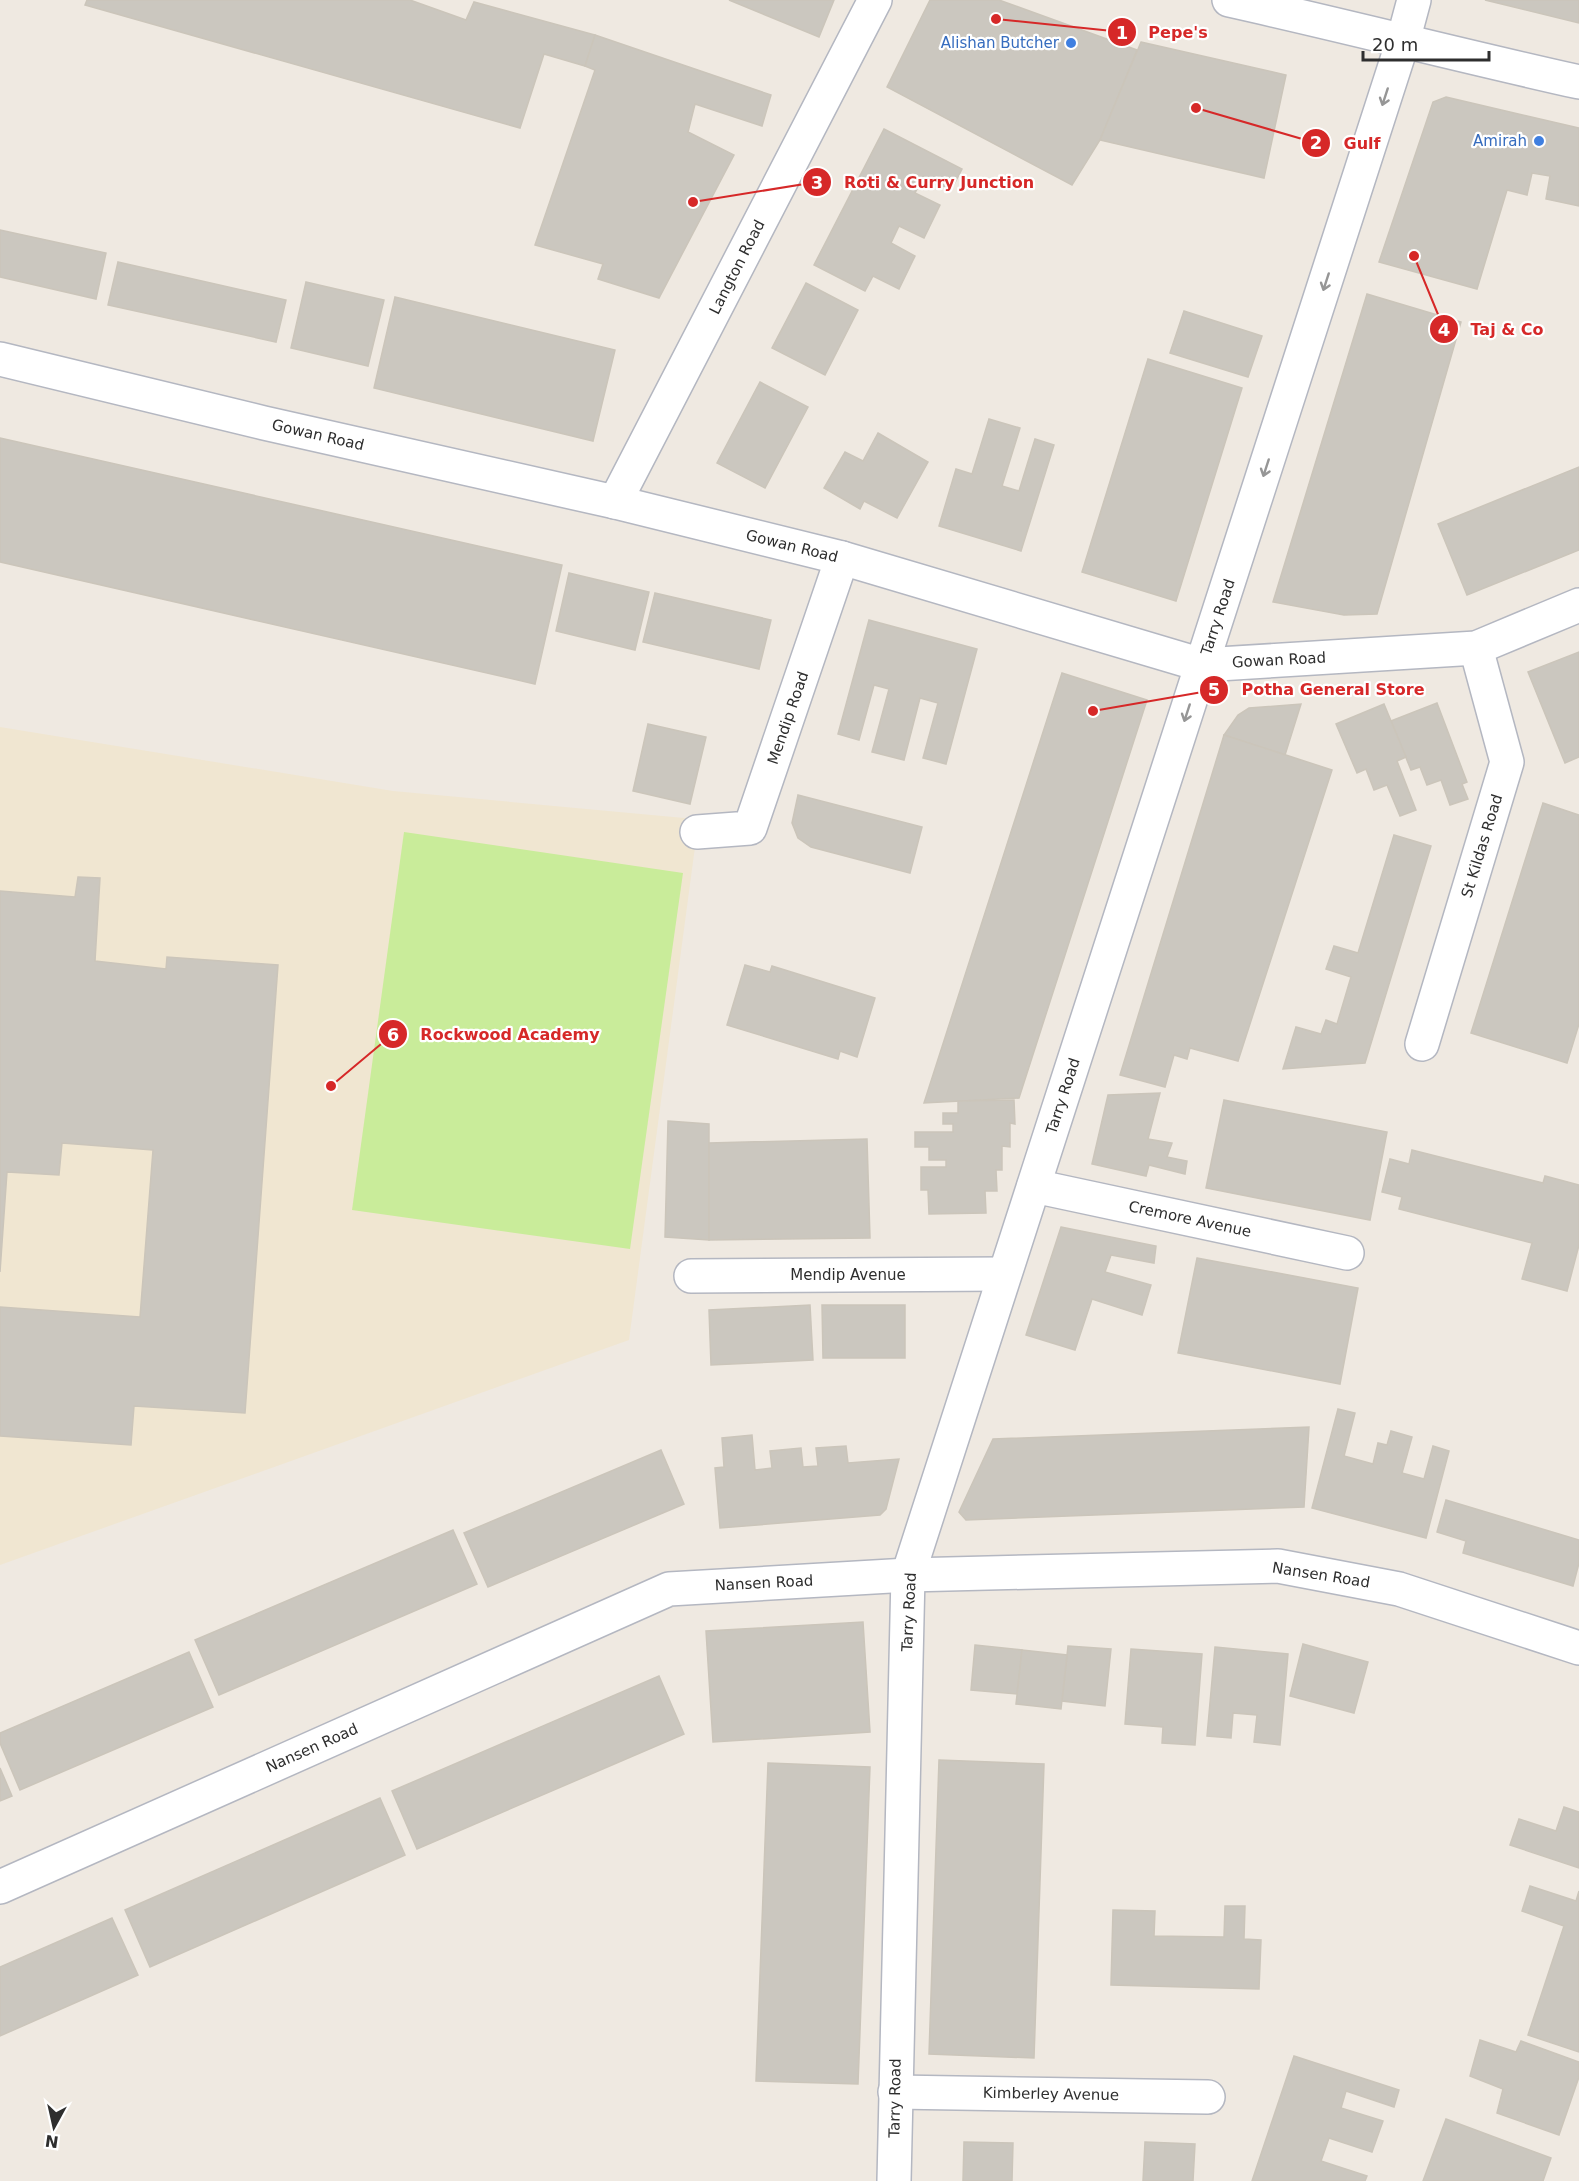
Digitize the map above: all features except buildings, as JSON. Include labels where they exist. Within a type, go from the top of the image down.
[{"type":"street","name":"Langton Road","points":[[615,502],[875,0]]},
{"type":"street","points":[[1229,0],[1447,53],[1579,82]]},
{"type":"street","name":"Tarry Road","points":[[894,2181],[908,1575],[1403,41],[1414,0]]},
{"type":"street","name":"Gowan Road","points":[[0,359],[264,423],[615,502],[842,558],[1202,664],[1476,648],[1579,605]]},
{"type":"street","name":"Mendip Road","points":[[697,832],[750,828],[842,558]]},
{"type":"street","name":"St Kildas Road","points":[[1422,1044],[1507,762],[1476,648]]},
{"type":"street","name":"Cremore Avenue","points":[[1034,1186],[1347,1253]]},
{"type":"street","name":"Mendip Avenue","points":[[691,1276],[1004,1274]]},
{"type":"street","name":"Nansen Road","points":[[0,1887],[669,1589],[908,1575],[1278,1566],[1399,1589],[1579,1648]]},
{"type":"street","name":"Kimberley Avenue","points":[[895,2092],[1208,2097]]},
{"type":"shaded area","points":[[0,727],[393,791],[695,819],[697,832],[629,1340],[0,1565]]},
{"type":"green space","points":[[404,832],[683,873],[630,1249],[352,1210]]},
{"type":"place","name":"Pepe's","points":[[996,19]]},
{"type":"place","name":"Alishan Butcher","points":[[1071,43]]},
{"type":"place","name":"Gulf","points":[[1196,108]]},
{"type":"place","name":"Amirah","points":[[1539,141]]},
{"type":"place","name":"Roti & Curry Junction","points":[[693,202]]},
{"type":"place","name":"Taj & Co","points":[[1414,256]]},
{"type":"place","name":"Potha General Store","points":[[1093,711]]},
{"type":"place","name":"Rockwood Academy","points":[[331,1086]]}]
